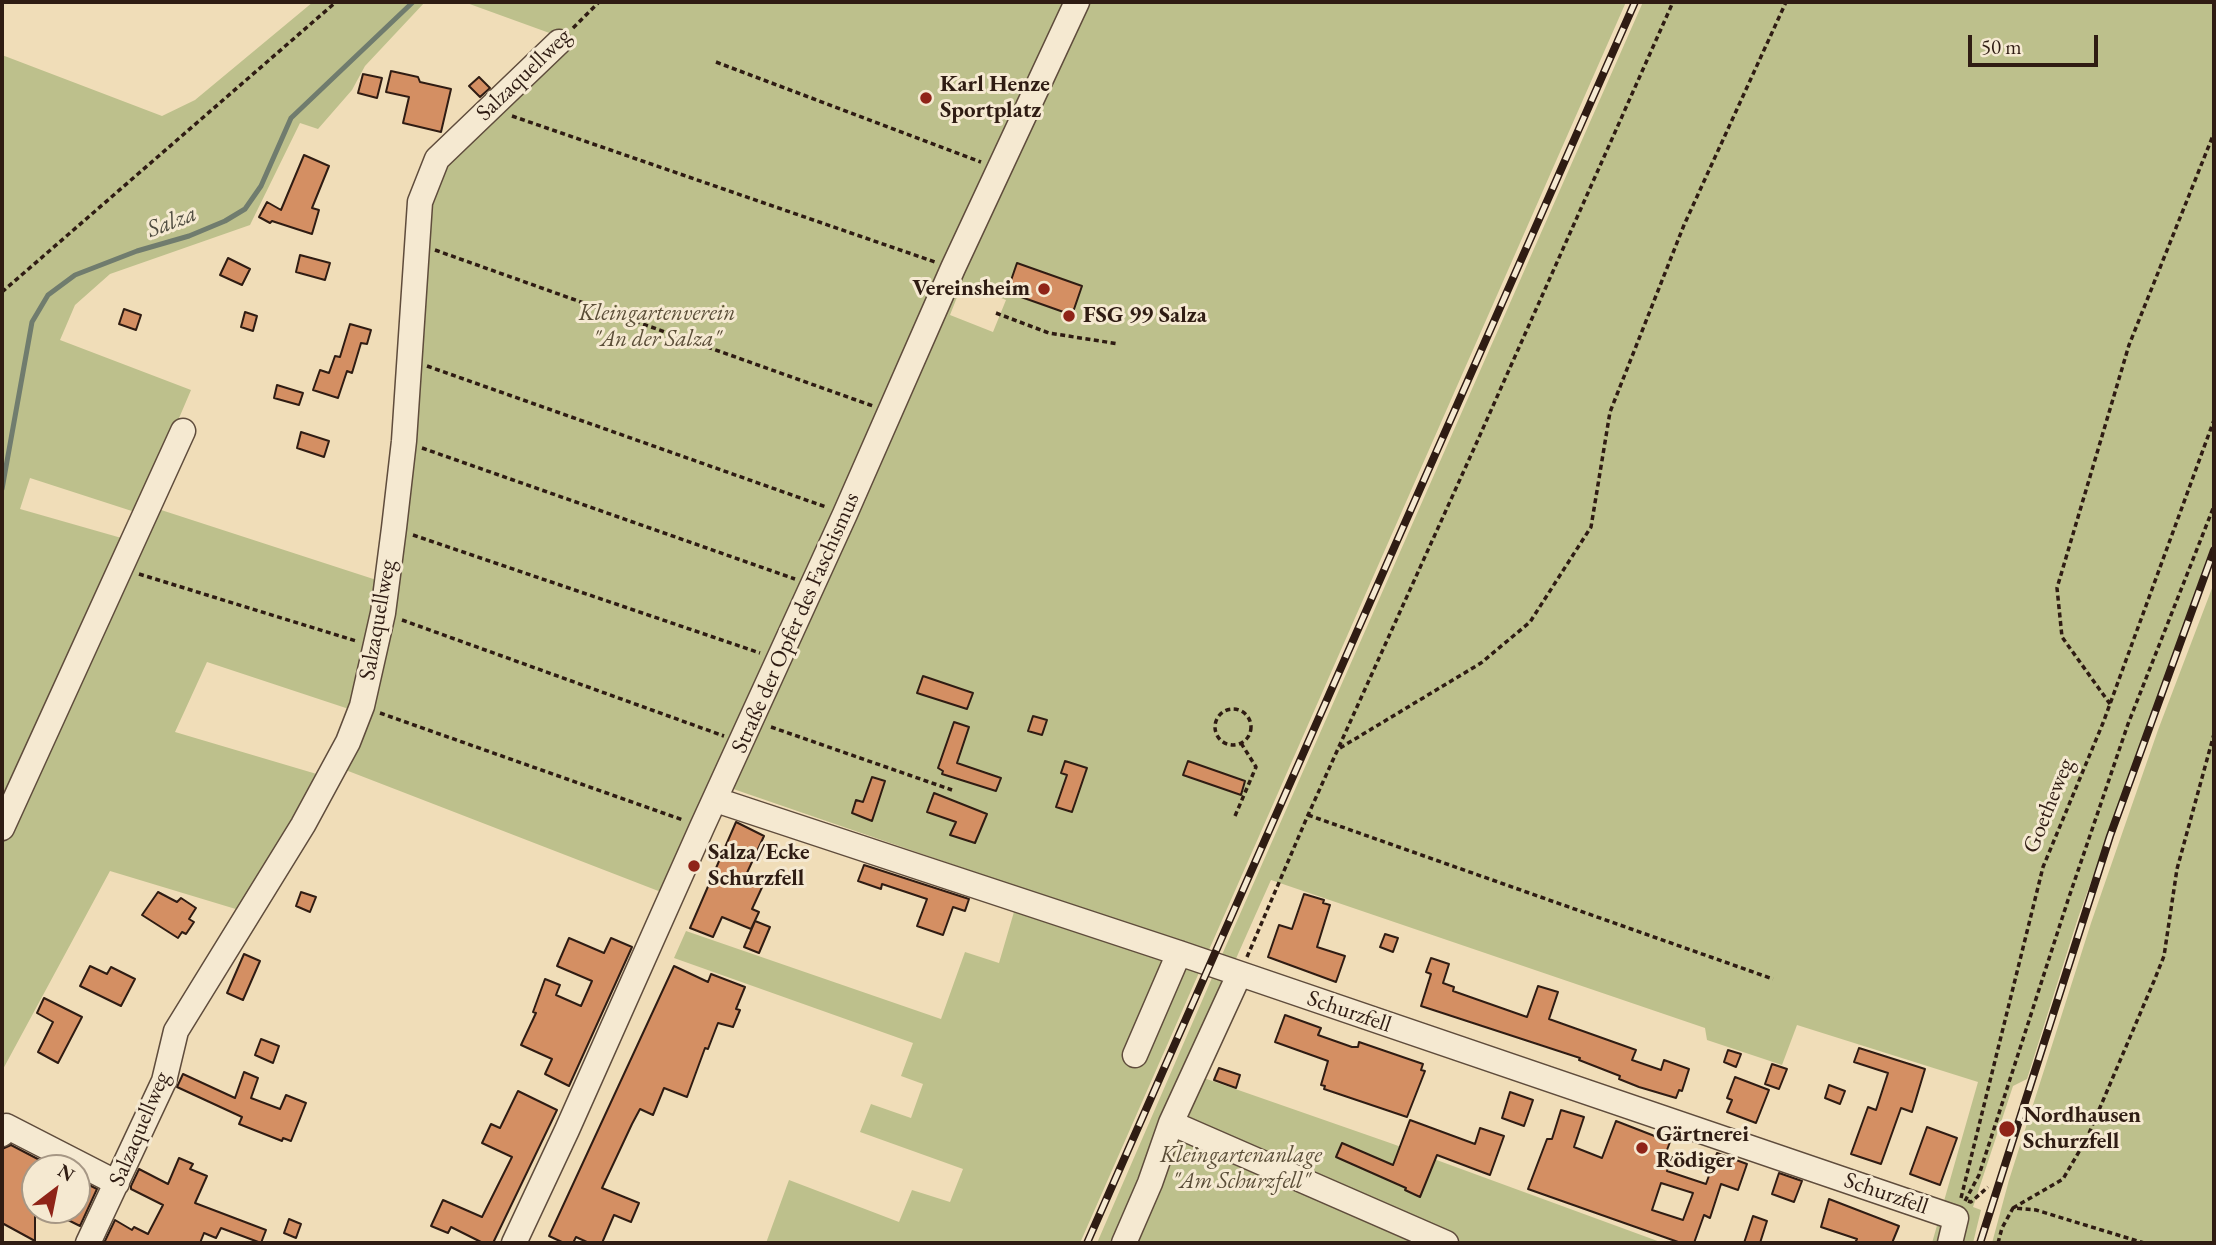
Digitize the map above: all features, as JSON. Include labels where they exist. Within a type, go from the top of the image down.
[{"type":"street","name":"Straße der Opfer des Faschismus","points":[[514,1243],[845,514],[953,268],[1077,2]]},
{"type":"street","name":"Salzaquellweg","points":[[88,1243],[164,1081],[176,1031],[303,825],[348,742],[362,706],[383,613],[394,528],[404,441],[420,202],[437,159],[559,42]]},
{"type":"street","points":[[2,828],[183,431]]},
{"type":"street","name":"Schurzfell","points":[[716,800],[1239,975],[1961,1209],[1950,1243]]},
{"type":"street","points":[[1135,1055],[1179,953]]},
{"type":"street","points":[[1124,1243],[1150,1183],[1171,1123],[1239,975]]},
{"type":"street","points":[[1171,1123],[1446,1243]]},
{"type":"street","points":[[4,1130],[117,1183]]},
{"type":"path","points":[[2,292],[336,2]]},
{"type":"path","name":"Salzaquellweg","points":[[559,42],[599,2]]},
{"type":"path","points":[[1239,975],[1308,815],[1673,2]]},
{"type":"path","points":[[1338,749],[1481,663],[1530,622],[1591,527],[1610,412],[1684,225],[1786,2]]},
{"type":"path","points":[[716,62],[999,169]]},
{"type":"path","points":[[490,109],[953,268]]},
{"type":"path","points":[[2110,704],[2062,637],[2057,588],[2129,345],[2214,133]]},
{"type":"path","points":[[416,244],[890,412]]},
{"type":"path","points":[[996,313],[1049,333],[1119,344]]},
{"type":"path","points":[[409,359],[845,514]]},
{"type":"path","name":"Goetheweg","points":[[1961,1209],[2043,867],[2110,704],[2214,420]]},
{"type":"path","points":[[404,441],[813,585]]},
{"type":"path","points":[[1961,1209],[1979,1175],[2128,724],[2214,506]]},
{"type":"path","points":[[394,528],[779,659]]},
{"type":"path","points":[[120,569],[375,647]]},
{"type":"path","points":[[383,613],[747,731],[951,790]]},
{"type":"path","points":[[362,706],[702,827]]},
{"type":"path","points":[[1235,709],[1249,718],[1249,735],[1241,743],[1236,745],[1224,742],[1216,733],[1216,721],[1224,712],[1235,709]]},
{"type":"path","points":[[1998,1243],[2001,1228],[2012,1208],[2063,1179],[2087,1138],[2144,1005],[2164,956],[2177,869],[2214,734]]},
{"type":"path","points":[[1236,816],[1256,767],[1241,743]]},
{"type":"path","points":[[1308,815],[1773,979]]},
{"type":"path","points":[[1961,1209],[1988,1187]]},
{"type":"path","points":[[2012,1208],[2036,1210],[2144,1243]]},
{"type":"green space","name":"Kleingartenverein \"An der Salza\"","points":[[313,2],[425,2],[365,66],[352,90],[318,129],[300,123],[250,225],[110,274],[75,305],[60,340],[191,390],[139,512],[155,508],[398,587],[426,203],[443,163],[555,35],[464,2],[1626,2],[1080,1243],[766,1243],[789,1180],[899,1222],[912,1190],[950,1202],[963,1169],[860,1132],[871,1104],[911,1118],[923,1084],[901,1076],[913,1043],[674,958],[686,931],[941,1019],[965,952],[999,963],[1021,888],[713,782],[661,892],[343,769],[367,715],[207,662],[175,732],[320,775],[239,910],[110,871],[2,1071],[2,55],[162,116],[195,100]],"holes":[[[963,282],[1006,300],[993,332],[950,315]],[[30,478],[138,513],[125,539],[20,509]]]},
{"type":"green space","name":"Kleingartenanlage \"Am Schurzfell\"","points":[[1643,2],[2214,2],[2214,539],[2078,918],[2027,1079],[2013,1086],[1973,1207],[1981,1210],[1973,1243],[1932,1243],[1978,1082],[1797,1025],[1782,1065],[1707,1040],[1705,1028],[1271,880],[1226,981],[1201,1077],[1663,1243],[1097,1243],[1221,957]]},
{"type":"green space","points":[[2214,583],[2214,1243],[1992,1243],[2009,1180],[2091,923],[2158,730]]},
{"type":"building","points":[[391,71],[418,77],[420,82],[451,89],[441,132],[403,123],[409,97],[386,92]]},
{"type":"building","points":[[363,74],[382,78],[377,98],[358,93]]},
{"type":"building","points":[[479,77],[490,88],[480,97],[469,86]]},
{"type":"building","points":[[304,155],[329,166],[312,208],[319,210],[312,234],[272,221],[270,223],[259,217],[267,202],[281,210]]},
{"type":"building","points":[[300,255],[330,263],[325,280],[296,272]]},
{"type":"building","points":[[228,258],[250,269],[242,285],[220,275]]},
{"type":"building","name":"Vereinsheim","points":[[1017,263],[1082,286],[1072,315],[1007,292]]},
{"type":"building","points":[[124,309],[141,315],[136,330],[119,324]]},
{"type":"building","points":[[245,312],[257,316],[253,331],[241,327]]},
{"type":"building","points":[[350,324],[371,330],[367,344],[361,343],[352,373],[347,371],[338,398],[313,390],[320,370],[329,373],[335,356],[340,357]]},
{"type":"building","points":[[277,385],[303,393],[299,405],[274,398]]},
{"type":"building","points":[[301,432],[329,441],[324,457],[297,448]]},
{"type":"building","points":[[923,676],[973,693],[967,709],[917,693]]},
{"type":"building","points":[[1033,716],[1047,720],[1042,735],[1028,731]]},
{"type":"building","points":[[954,722],[969,727],[957,763],[1001,778],[996,791],[942,774],[943,771],[938,768]]},
{"type":"building","points":[[1065,761],[1087,768],[1072,812],[1056,807],[1067,775],[1061,773]]},
{"type":"building","points":[[1188,761],[1245,781],[1241,795],[1183,775]]},
{"type":"building","points":[[872,777],[885,781],[872,821],[852,813],[856,800],[863,802]]},
{"type":"building","points":[[934,793],[987,814],[975,843],[950,835],[956,822],[927,812]]},
{"type":"building","points":[[736,822],[764,836],[746,875],[764,883],[752,909],[759,912],[751,929],[722,917],[713,937],[690,928]]},
{"type":"building","points":[[864,865],[969,899],[965,911],[953,907],[943,935],[917,926],[927,899],[882,884],[881,889],[858,881]]},
{"type":"building","points":[[158,892],[177,902],[181,898],[196,908],[189,919],[194,922],[186,934],[182,932],[178,938],[142,915]]},
{"type":"building","points":[[301,892],[316,897],[310,912],[296,906]]},
{"type":"building","points":[[1304,894],[1324,900],[1323,903],[1330,905],[1317,947],[1345,956],[1336,982],[1268,957],[1279,925],[1292,929]]},
{"type":"building","points":[[755,921],[770,927],[759,953],[744,947]]},
{"type":"building","points":[[1385,934],[1398,938],[1393,952],[1380,947]]},
{"type":"building","points":[[569,938],[604,953],[611,938],[632,947],[569,1086],[545,1074],[552,1059],[521,1045],[536,1013],[533,1012],[545,979],[560,985],[556,995],[581,1006],[592,981],[557,966]]},
{"type":"building","points":[[244,954],[260,961],[243,1000],[227,993]]},
{"type":"building","points":[[1431,958],[1449,964],[1443,983],[1454,987],[1453,991],[1527,1017],[1538,986],[1558,992],[1549,1019],[1636,1050],[1632,1060],[1661,1070],[1664,1060],[1689,1069],[1682,1091],[1679,1090],[1676,1098],[1639,1087],[1619,1079],[1620,1076],[1579,1060],[1580,1058],[1421,1006],[1431,974],[1426,972]]},
{"type":"building","points":[[90,966],[107,974],[111,967],[135,979],[121,1006],[80,986]]},
{"type":"building","points":[[674,966],[708,982],[711,974],[745,987],[736,1009],[740,1010],[733,1027],[718,1023],[708,1049],[705,1048],[687,1097],[664,1088],[653,1115],[640,1109],[632,1124],[602,1188],[639,1203],[631,1222],[614,1215],[602,1243],[589,1243],[576,1237],[573,1243],[564,1243],[549,1236]]},
{"type":"building","points":[[44,998],[82,1017],[58,1063],[38,1052],[53,1022],[37,1013]]},
{"type":"building","points":[[1285,1015],[1321,1028],[1318,1035],[1352,1047],[1358,1047],[1359,1042],[1423,1064],[1421,1070],[1425,1071],[1407,1117],[1324,1089],[1325,1086],[1321,1085],[1328,1061],[1275,1042]]},
{"type":"building","points":[[261,1039],[279,1046],[273,1063],[255,1055]]},
{"type":"building","points":[[1859,1048],[1925,1069],[1912,1112],[1901,1108],[1881,1164],[1851,1154],[1868,1107],[1876,1110],[1888,1073],[1854,1062]]},
{"type":"building","points":[[1728,1050],[1741,1054],[1736,1067],[1724,1062]]},
{"type":"building","points":[[1772,1064],[1787,1069],[1779,1089],[1765,1084]]},
{"type":"building","points":[[1219,1068],[1240,1075],[1236,1088],[1214,1080]]},
{"type":"building","points":[[244,1072],[258,1078],[251,1098],[280,1109],[286,1095],[306,1103],[291,1141],[283,1138],[282,1141],[239,1124],[242,1117],[177,1087],[183,1074],[235,1098]]},
{"type":"building","points":[[1735,1077],[1769,1090],[1756,1123],[1727,1112],[1732,1100],[1727,1098]]},
{"type":"building","points":[[1829,1085],[1845,1091],[1840,1104],[1825,1098]]},
{"type":"building","points":[[518,1091],[557,1110],[493,1243],[483,1243],[451,1227],[448,1233],[431,1226],[443,1200],[482,1217],[512,1157],[482,1143],[491,1124],[500,1128]]},
{"type":"building","points":[[1510,1092],[1533,1100],[1524,1126],[1502,1118]]},
{"type":"building","points":[[1561,1110],[1584,1117],[1574,1147],[1602,1158],[1616,1121],[1670,1142],[1665,1155],[1672,1157],[1667,1171],[1706,1184],[1717,1153],[1747,1164],[1738,1190],[1721,1184],[1710,1218],[1704,1215],[1694,1243],[1681,1243],[1528,1189],[1547,1139],[1552,1139]],"holes":[[[1661,1183],[1693,1193],[1683,1220],[1652,1210]]]},
{"type":"building","points":[[1410,1120],[1475,1144],[1480,1128],[1504,1136],[1490,1175],[1437,1155],[1420,1197],[1405,1190],[1406,1188],[1336,1157],[1342,1143],[1393,1165]]},
{"type":"building","points":[[1927,1127],[1957,1138],[1940,1185],[1910,1174]]},
{"type":"building","points":[[11,1145],[28,1154],[21,1154],[21,1224],[35,1224],[35,1241],[2,1223],[2,1149]]},
{"type":"building","points":[[179,1158],[193,1164],[190,1169],[207,1176],[195,1203],[266,1230],[261,1243],[221,1228],[216,1238],[204,1233],[200,1243],[104,1243],[115,1220],[132,1230],[134,1227],[148,1234],[163,1205],[131,1189],[131,1186],[139,1169],[168,1184]]},
{"type":"building","points":[[1779,1173],[1802,1181],[1794,1202],[1772,1194]]},
{"type":"building","points":[[91,1186],[97,1189],[91,1202]]},
{"type":"building","points":[[1829,1199],[1899,1226],[1892,1243],[1855,1243],[1857,1239],[1821,1227]]},
{"type":"building","points":[[1753,1216],[1767,1221],[1760,1243],[1744,1243]]},
{"type":"building","points":[[289,1219],[301,1224],[296,1238],[284,1233]]},
{"type":"waterway","name":"Salza","points":[[2,489],[32,322],[48,295],[75,275],[137,251],[189,236],[225,221],[245,209],[261,186],[291,118],[413,2]]},
{"type":"railway","points":[[1087,1243],[1635,2]]},
{"type":"railway","points":[[1980,1243],[2110,836],[2214,550]]},
{"type":"place","name":"Karl Henze Sportplatz","points":[[926,98]]},
{"type":"place","name":"Vereinsheim","points":[[1044,289]]},
{"type":"place","name":"FSG 99 Salza","points":[[1069,316]]},
{"type":"place","name":"Salza/Ecke Schurzfell","points":[[694,866]]},
{"type":"place","name":"Nordhausen Schurzfell","points":[[2007,1129]]},
{"type":"place","name":"Gärtnerei Rödiger","points":[[1642,1148]]}]
